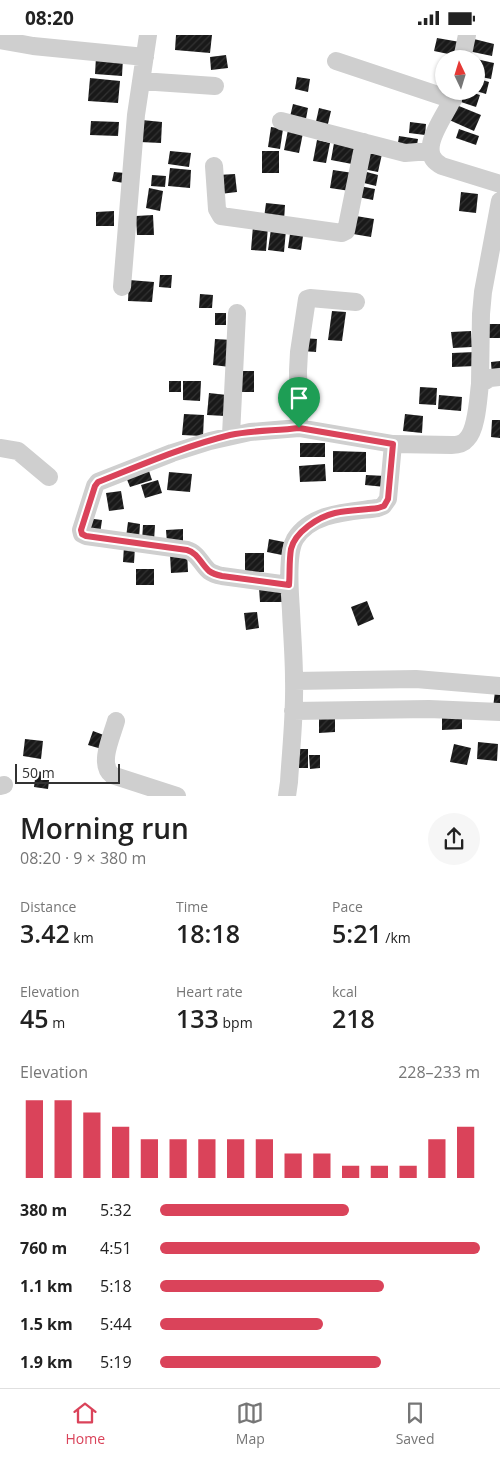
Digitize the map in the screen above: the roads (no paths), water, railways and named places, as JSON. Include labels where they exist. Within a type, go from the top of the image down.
[{"type":"street","points":[[122,287],[136,115],[148,35]]},
{"type":"street","points":[[464,50],[467,35]]},
{"type":"street","points":[[0,40],[34,46],[144,57]]},
{"type":"street","points":[[336,61],[435,90]]},
{"type":"street","points":[[141,81],[215,86]]},
{"type":"street","points":[[453,100],[430,144],[432,158],[442,166],[500,184]]},
{"type":"street","points":[[281,121],[409,153],[430,151]]},
{"type":"street","points":[[214,167],[217,209],[221,216],[342,233],[346,231],[364,142]]},
{"type":"street","points":[[289,585],[214,574],[209,571],[195,554],[187,550],[82,534],[81,530],[95,486],[98,482],[172,453],[231,435],[250,432],[299,428],[393,444],[459,445],[466,441],[473,428],[480,385],[482,292],[500,201]]},
{"type":"street","points":[[299,428],[299,352],[307,299],[356,302]]},
{"type":"street","points":[[231,435],[237,313]]},
{"type":"street","points":[[480,385],[490,379],[500,377]]},
{"type":"street","points":[[287,795],[294,711],[289,585],[292,549],[295,540],[302,531],[313,523],[334,514],[384,506],[388,499],[393,444]]},
{"type":"street","points":[[0,447],[18,451],[49,477]]},
{"type":"street","points":[[294,681],[416,679],[500,686]]},
{"type":"street","points":[[294,711],[422,709],[500,712]]},
{"type":"street","points":[[116,721],[105,761],[107,772],[177,795]]}]
